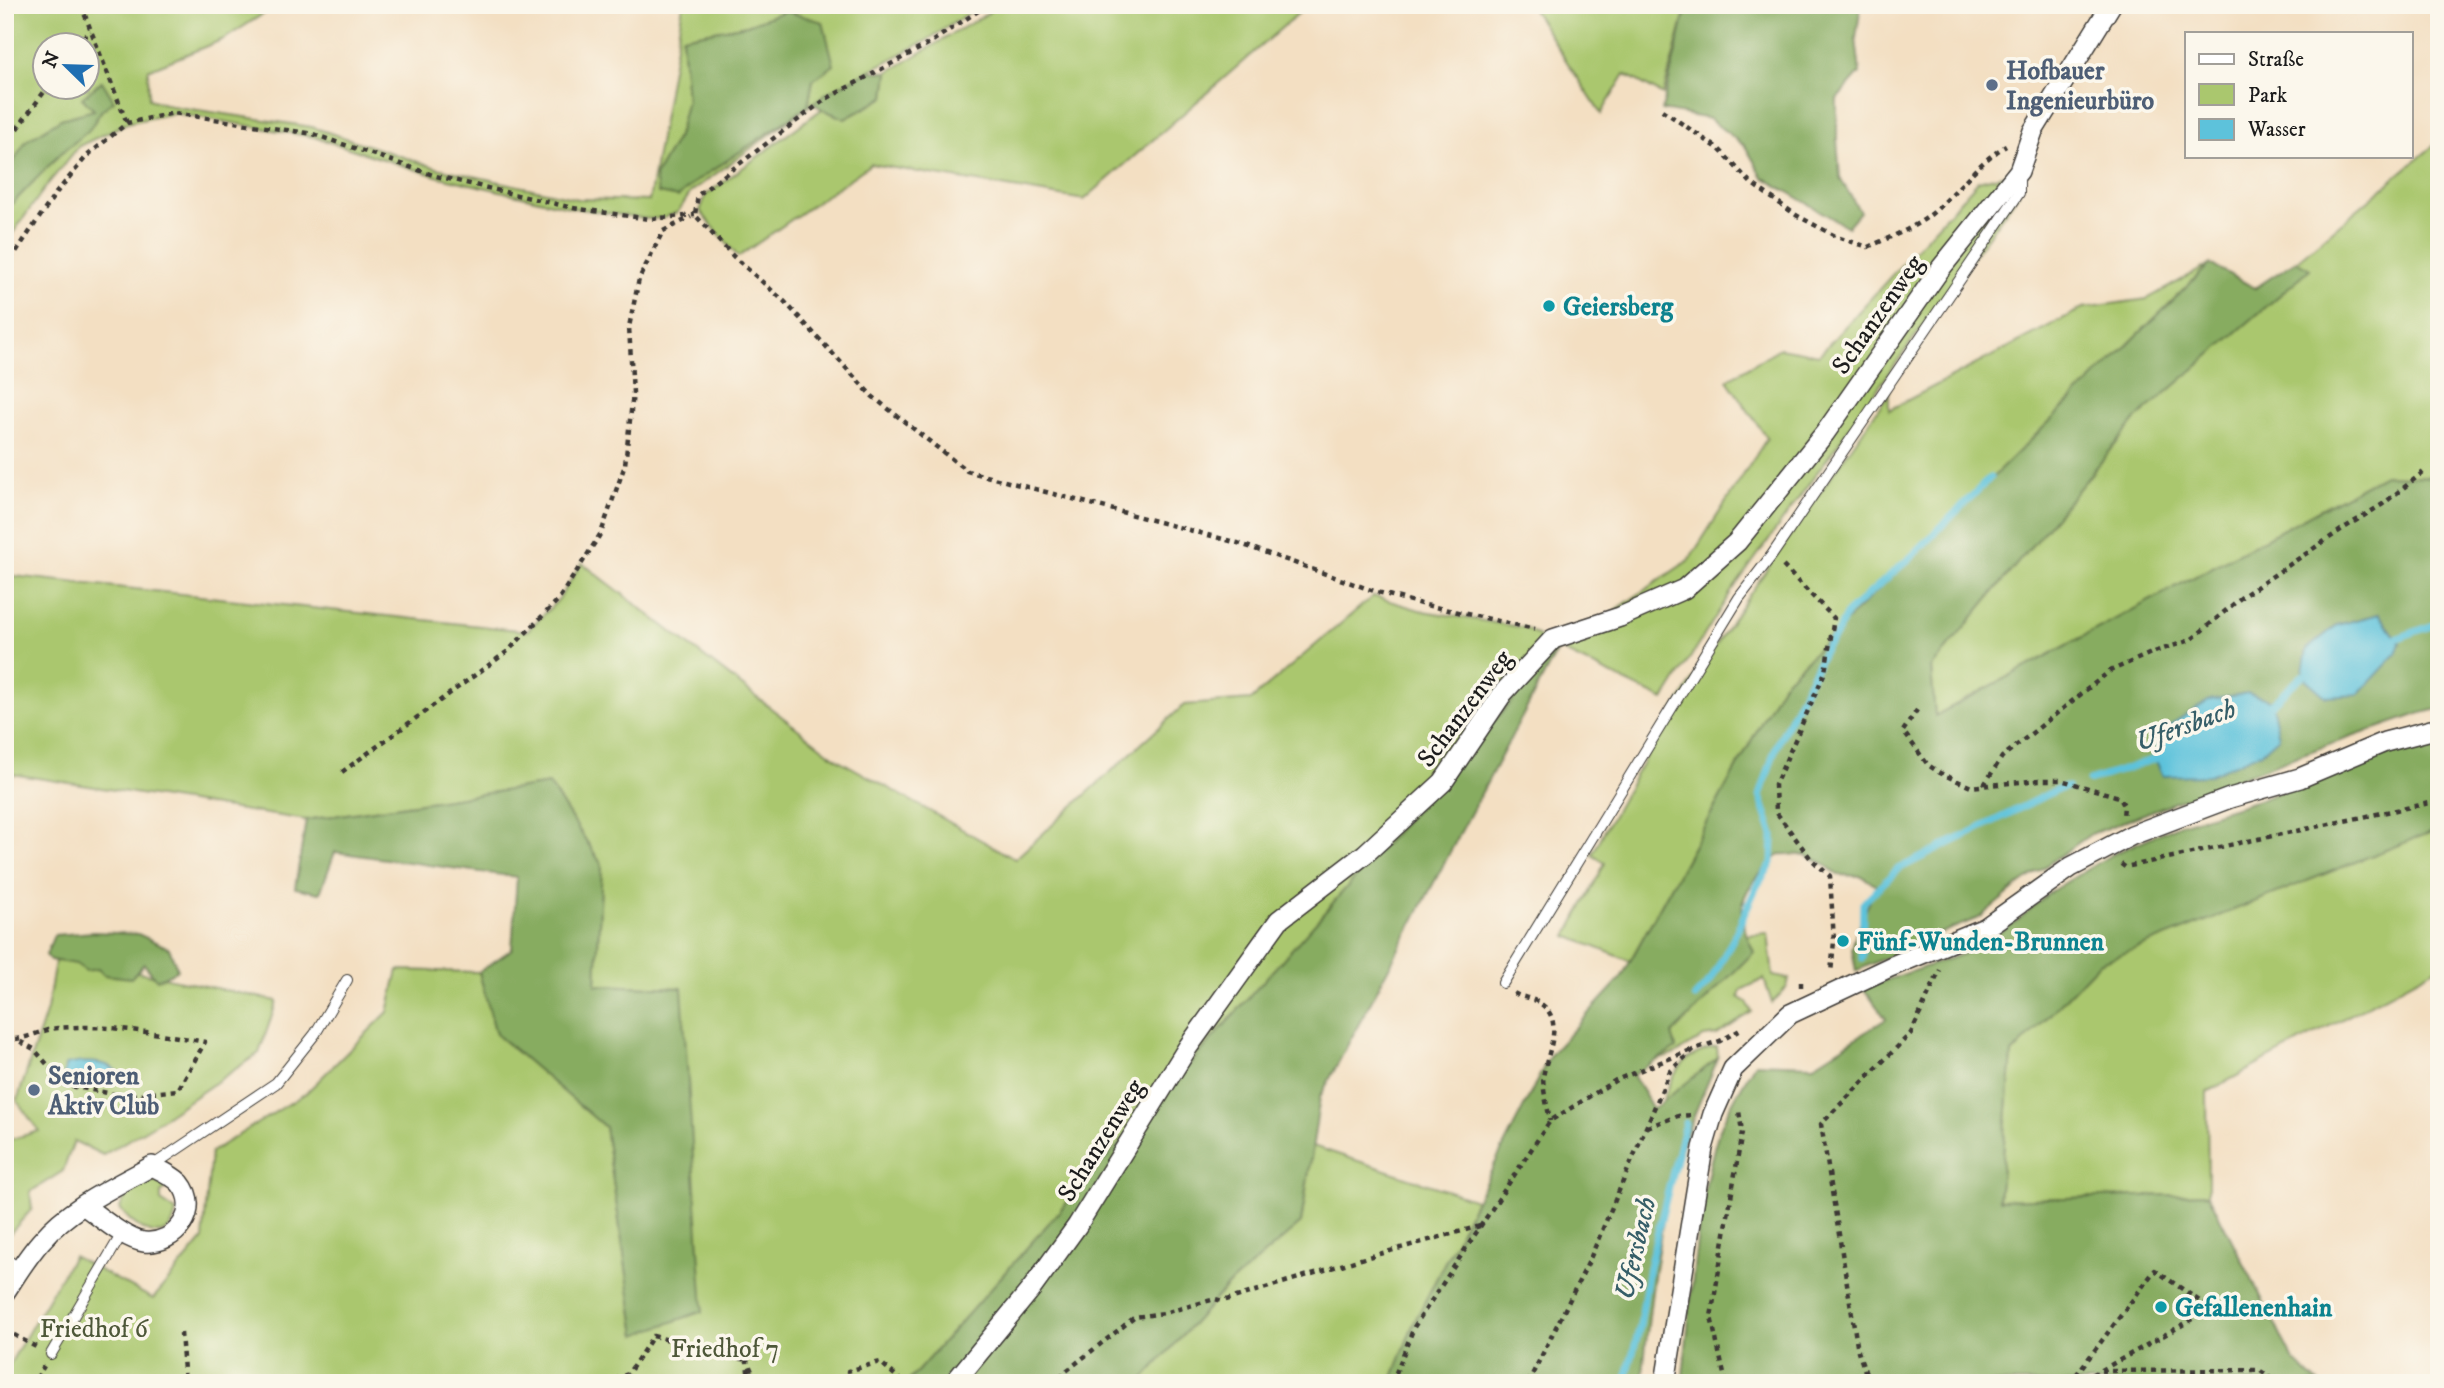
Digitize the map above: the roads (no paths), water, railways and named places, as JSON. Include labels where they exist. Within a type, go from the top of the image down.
[{"type":"street","name":"Schanzenweg","points":[[954,1383],[1032,1288],[1077,1226],[1188,1047],[1279,920],[1365,854],[1443,782],[1503,692],[1553,639],[1620,617],[1684,589],[1737,542],[1825,433],[1941,268],[2019,171],[2032,131],[2111,5]]},
{"type":"street","points":[[1665,1383],[1703,1148],[1713,1114],[1733,1069],[1790,1014],[1951,940],[1985,928],[2071,867],[2113,845],[2230,798],[2300,778],[2385,742],[2439,728]]},
{"type":"street","points":[[5,1293],[12,1264],[83,1205],[152,1166],[171,1175],[181,1185],[187,1198],[188,1212],[173,1236],[160,1242],[141,1242],[83,1205]]},
{"type":"lane","points":[[1503,983],[1739,598],[1772,555],[2020,193],[2019,171]]},
{"type":"lane","points":[[152,1166],[276,1083],[315,1034],[347,980]]},
{"type":"lane","points":[[51,1354],[122,1232]]},
{"type":"water","points":[[2379,614],[2400,643],[2396,654],[2358,695],[2326,697],[2302,676],[2307,649],[2337,625]]},
{"type":"water","points":[[2247,693],[2271,700],[2279,737],[2262,752],[2210,775],[2163,776],[2156,761],[2156,739],[2173,723],[2210,700]]},
{"type":"water","points":[[82,1062],[112,1067],[119,1074],[117,1080],[90,1081],[64,1075],[65,1065]]},
{"type":"waterway","points":[[1695,997],[1711,980],[1757,886],[1772,863],[1773,835],[1760,796],[1776,747],[1826,647],[1847,613],[1911,557],[1990,478]]},
{"type":"waterway","name":"Ufersbach","points":[[2390,641],[2439,623]]},
{"type":"waterway","name":"Ufersbach","points":[[2266,709],[2302,676],[2311,672]]},
{"type":"waterway","name":"Ufersbach","points":[[2089,781],[2164,756]]},
{"type":"waterway","name":"Ufersbach","points":[[1862,958],[1863,903],[1898,869],[2056,790],[2067,787]]},
{"type":"waterway","name":"Ufersbach","points":[[1625,1383],[1640,1326],[1649,1267],[1685,1123]]},
{"type":"place","name":"Hofbauer Ingenieurbüro","points":[[1992,85]]},
{"type":"place","name":"Geiersberg","points":[[1549,306]]},
{"type":"place","name":"Fünf-Wunden-Brunnen","points":[[1843,941]]},
{"type":"place","name":"Senioren Aktiv Club","points":[[34,1090]]},
{"type":"place","name":"Gefallenenhain","points":[[2161,1307]]},
{"type":"park label","name":"Friedhof 6","points":[[94,1328]]},
{"type":"park label","name":"Friedhof 7","points":[[725,1348]]}]
